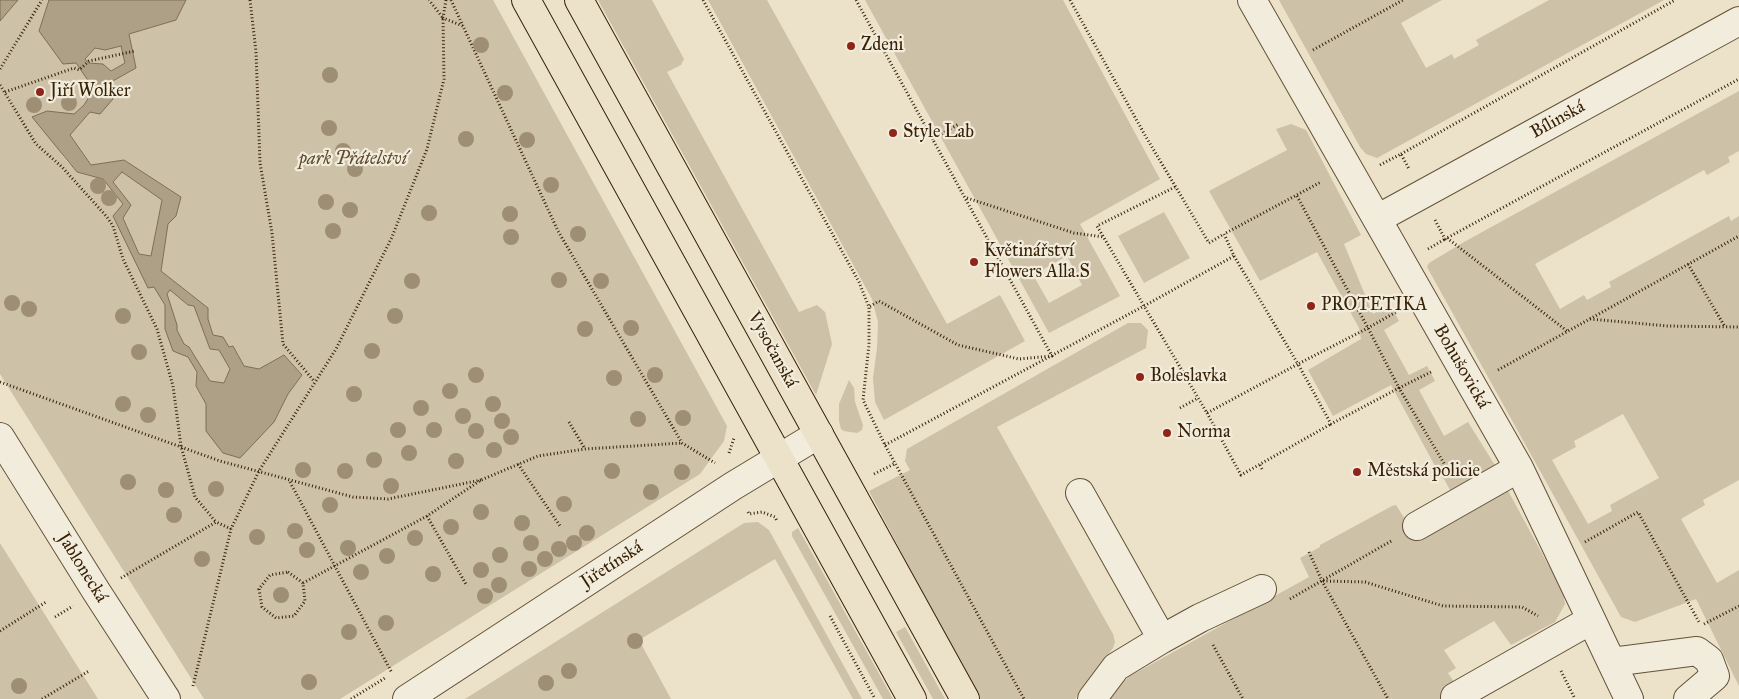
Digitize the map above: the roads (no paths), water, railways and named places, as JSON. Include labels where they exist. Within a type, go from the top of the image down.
[{"type":"main road","points":[[526,0],[912,699]]},
{"type":"main road","name":"Vysočanská","points":[[579,0],[965,699]]},
{"type":"street","name":"Bohušovická","points":[[1252,0],[1518,468],[1579,627],[1612,662],[1629,699]]},
{"type":"street","name":"Bílinská","points":[[1377,219],[1739,21]]},
{"type":"street","name":"Jiřetínská","points":[[407,699],[733,486],[818,434]]},
{"type":"street","name":"Jablonecká","points":[[0,436],[96,591],[178,696]]},
{"type":"street","points":[[1418,526],[1518,468]]},
{"type":"street","points":[[1080,493],[1162,639]]},
{"type":"street","points":[[1092,699],[1116,667],[1200,618],[1262,589]]},
{"type":"street","points":[[1455,697],[1579,627]]},
{"type":"street","points":[[1612,662],[1697,651],[1709,660],[1715,676],[1688,699]]},
{"type":"place","name":"Zdeni","points":[[851,46]]},
{"type":"place","name":"Jiří Wolker","points":[[40,92]]},
{"type":"place","name":"Style Lab","points":[[893,133]]},
{"type":"place","name":"Květinářství Flowers Alla.S","points":[[974,262]]},
{"type":"place","name":"PROTETIKA","points":[[1311,306]]},
{"type":"place","name":"Boleslavka","points":[[1140,377]]},
{"type":"place","name":"Norma","points":[[1167,433]]},
{"type":"place","name":"Městská policie","points":[[1357,472]]},
{"type":"park label","name":"park Přátelství","points":[[353,160]]}]
